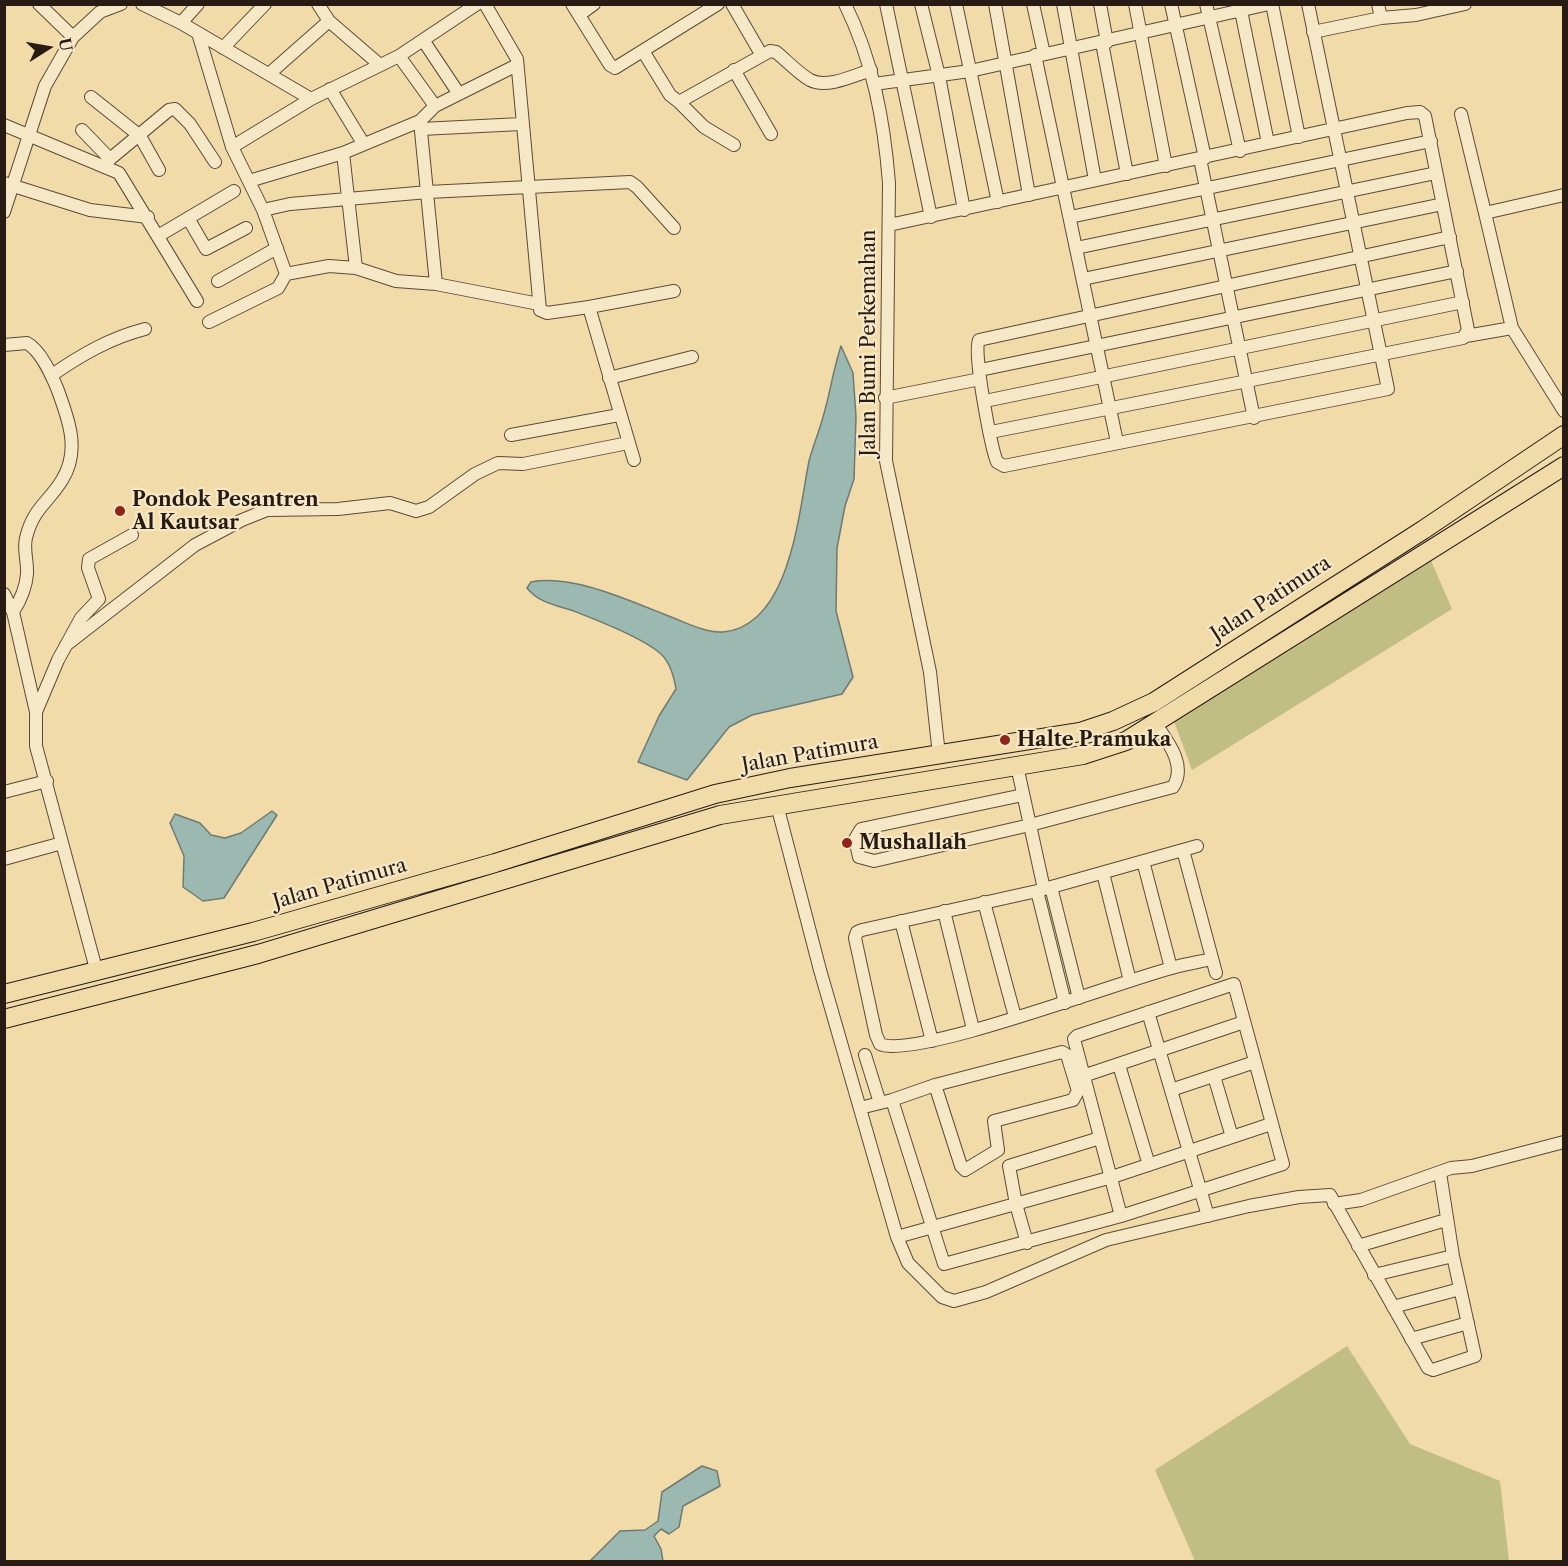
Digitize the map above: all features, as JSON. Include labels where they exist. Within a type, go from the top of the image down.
[{"type":"highway","name":"Jalan Patimura","points":[[4,994],[96,969],[253,932],[426,883],[715,794],[790,778],[1080,732],[1113,721],[1154,702],[1423,530],[1563,435]]},
{"type":"highway","points":[[4,1019],[258,954],[720,815],[1083,755],[1126,741],[1563,466]]},
{"type":"highway","points":[[1284,617],[1295,634]]},
{"type":"street","points":[[39,4],[74,37]]},
{"type":"street","points":[[4,212],[9,185],[45,86],[74,37],[96,8],[121,4]]},
{"type":"street","points":[[142,4],[181,23],[311,99]]},
{"type":"street","points":[[181,23],[198,4]]},
{"type":"street","points":[[223,48],[266,4]]},
{"type":"street","points":[[318,4],[329,21],[380,65]]},
{"type":"street","points":[[232,147],[311,99],[399,56],[477,4]]},
{"type":"street","points":[[485,4],[517,59],[527,186],[539,304],[542,312],[547,314],[674,291]]},
{"type":"street","points":[[594,4],[575,10],[612,67],[617,68],[718,4]]},
{"type":"street","points":[[732,4],[761,54]]},
{"type":"street","name":"Jalan Bumi Perkemahan","points":[[845,4],[872,70],[885,137],[889,225],[885,398],[886,461],[930,672],[939,755]]},
{"type":"street","points":[[885,4],[931,217]]},
{"type":"street","points":[[921,4],[939,75],[964,210]]},
{"type":"street","points":[[956,4],[998,202]]},
{"type":"street","points":[[987,4],[1029,195]]},
{"type":"street","points":[[995,4],[1000,63]]},
{"type":"street","points":[[1033,4],[1064,187],[1117,442]]},
{"type":"street","points":[[1063,4],[1095,180]]},
{"type":"street","points":[[1100,4],[1104,43],[1127,174]]},
{"type":"street","points":[[1135,4],[1166,166]]},
{"type":"street","points":[[1171,4],[1212,219],[1254,417]]},
{"type":"street","points":[[1206,4],[1240,151]]},
{"type":"street","points":[[874,84],[970,71],[1040,54],[1176,27],[1240,8],[1271,4],[1299,137]]},
{"type":"street","points":[[1308,4],[1347,191],[1353,222],[1360,256],[1367,290],[1388,389],[1001,465],[996,458],[980,375],[976,345],[979,340],[1226,284],[1360,256],[1450,237]]},
{"type":"street","points":[[1378,4],[1381,18]]},
{"type":"street","points":[[1314,32],[1415,10],[1465,4]]},
{"type":"street","points":[[1240,8],[1268,143]]},
{"type":"street","points":[[269,74],[329,21]]},
{"type":"street","points":[[198,33],[232,147],[263,210],[286,274],[278,288],[209,322]]},
{"type":"street","points":[[423,40],[459,94]]},
{"type":"street","points":[[643,51],[670,95],[704,127],[734,145]]},
{"type":"street","points":[[680,102],[761,54],[776,52],[807,77],[817,82],[843,80],[872,70]]},
{"type":"street","points":[[399,56],[435,106]]},
{"type":"street","points":[[436,284],[421,125],[435,106],[517,65]]},
{"type":"street","points":[[734,70],[771,134]]},
{"type":"street","points":[[330,89],[363,143]]},
{"type":"street","points":[[92,97],[140,136],[159,170]]},
{"type":"street","points":[[107,163],[169,110],[176,109],[190,124],[215,162]]},
{"type":"street","points":[[889,225],[1417,112],[1425,116],[1431,141],[1463,302],[1468,330],[1466,336]]},
{"type":"street","points":[[1461,114],[1512,328],[1560,398],[1563,411]]},
{"type":"street","points":[[249,181],[343,153],[363,143],[421,125],[521,124]]},
{"type":"street","points":[[4,125],[107,163]]},
{"type":"street","points":[[82,130],[107,163],[118,173],[148,217],[197,301]]},
{"type":"street","points":[[1070,216],[1431,141]]},
{"type":"street","points":[[343,153],[356,268]]},
{"type":"street","points":[[1076,248],[1436,172]]},
{"type":"street","points":[[263,210],[290,204],[428,192],[630,182],[674,228]]},
{"type":"street","points":[[9,185],[90,210],[148,217]]},
{"type":"street","points":[[158,236],[234,191]]},
{"type":"street","points":[[1485,213],[1563,195]]},
{"type":"street","points":[[1083,279],[1443,204]]},
{"type":"street","points":[[188,218],[206,249],[246,228]]},
{"type":"street","points":[[218,281],[277,248]]},
{"type":"street","points":[[286,274],[329,267],[356,268],[396,281],[436,284],[539,304]]},
{"type":"street","points":[[885,398],[1097,348],[1457,271]]},
{"type":"street","points":[[985,401],[1463,302]]},
{"type":"street","points":[[589,307],[634,460]]},
{"type":"street","points":[[991,432],[1246,380],[1381,356],[1512,328]]},
{"type":"street","points":[[52,375],[80,355],[119,336],[145,329]]},
{"type":"street","points":[[4,345],[23,343],[31,345],[52,375],[70,423],[72,449],[63,480],[39,506],[26,538],[27,574],[21,598],[13,612]]},
{"type":"street","points":[[609,378],[692,357]]},
{"type":"street","points":[[511,435],[619,415]]},
{"type":"street","points":[[66,645],[195,545],[242,520],[267,510],[329,509],[390,503],[416,511],[429,507],[475,474],[498,463],[523,464],[628,443]]},
{"type":"street","points":[[36,712],[66,645],[81,618],[99,597],[88,568],[88,559],[132,536]]},
{"type":"street","points":[[4,594],[13,612],[36,712],[36,746],[96,969]]},
{"type":"street","points":[[1023,795],[861,829],[855,839],[859,857],[874,861],[1030,825],[1173,787],[1178,778],[1178,768],[1172,749],[1155,723]]},
{"type":"street","points":[[1017,766],[1044,889],[1065,1003]]},
{"type":"street","points":[[4,792],[47,781]]},
{"type":"street","points":[[777,805],[897,1237],[908,1263],[942,1297],[954,1301],[1011,1282],[1106,1240],[1299,1197],[1330,1195],[1428,1368],[1433,1370],[1474,1358],[1446,1221],[1440,1173]]},
{"type":"street","points":[[4,859],[62,843]]},
{"type":"street","points":[[880,1044],[855,935],[862,930],[1044,889],[1197,846]]},
{"type":"street","points":[[1183,850],[1216,973]]},
{"type":"street","points":[[1143,861],[1171,968]]},
{"type":"street","points":[[1103,873],[1130,981]]},
{"type":"street","points":[[1044,889],[1078,998]]},
{"type":"street","points":[[984,902],[1015,1017]]},
{"type":"street","points":[[944,911],[972,1029]]},
{"type":"street","points":[[901,921],[932,1041]]},
{"type":"street","points":[[880,1044],[889,1047],[932,1041],[1065,1003],[1171,968],[1212,959]]},
{"type":"street","points":[[865,1055],[886,1101],[941,1261],[946,1265],[1121,1216],[1282,1165],[1234,984],[1075,1037],[1073,1043],[1121,1216]]},
{"type":"street","points":[[1148,1012],[1208,1216]]},
{"type":"street","points":[[1083,1076],[1244,1022]]},
{"type":"street","points":[[845,1053],[865,1055],[873,1052],[880,1044]]},
{"type":"street","points":[[860,1108],[935,1085],[1064,1052],[1078,1091],[1072,1100],[994,1121],[998,1150],[967,1170],[961,1166],[935,1085]]},
{"type":"street","points":[[1171,1090],[1255,1062]]},
{"type":"street","points":[[1119,1065],[1149,1165]]},
{"type":"street","points":[[1214,1076],[1232,1137]]},
{"type":"street","points":[[897,1237],[1112,1177],[1271,1124]]},
{"type":"street","points":[[1027,1243],[1016,1204],[1010,1164],[1100,1138]]},
{"type":"street","points":[[1334,1204],[1361,1200],[1440,1173],[1563,1142]]},
{"type":"street","points":[[1358,1246],[1446,1221]]},
{"type":"street","points":[[1374,1275],[1453,1257]]},
{"type":"street","points":[[1393,1307],[1460,1289]]},
{"type":"street","points":[[1411,1339],[1468,1323]]},
{"type":"shaded area","points":[[1429,556],[1452,609],[1192,770],[1172,716]]},
{"type":"shaded area","points":[[1347,1346],[1410,1444],[1500,1481],[1509,1561],[1195,1561],[1155,1470]]},
{"type":"water","points":[[841,346],[853,373],[856,417],[854,479],[845,506],[837,548],[836,611],[853,677],[842,694],[752,715],[729,727],[687,780],[638,762],[659,716],[676,689],[668,662],[654,649],[631,636],[536,597],[527,588],[531,582],[547,581],[582,585],[708,631],[723,632],[746,625],[764,610],[788,563],[809,461]]},
{"type":"water","points":[[272,811],[277,815],[224,898],[203,901],[183,887],[184,856],[170,823],[175,814],[200,823],[211,835],[225,838],[241,833]]},
{"type":"water","points":[[702,1466],[717,1471],[720,1486],[683,1506],[679,1527],[669,1534],[661,1529],[654,1536],[661,1549],[663,1561],[590,1561],[620,1531],[645,1530],[658,1521],[662,1492]]},
{"type":"place","name":"Pondok Pesantren Al Kautsar","points":[[120,511]]},
{"type":"place","name":"Halte Pramuka","points":[[1005,740]]},
{"type":"place","name":"Mushallah","points":[[847,843]]}]
